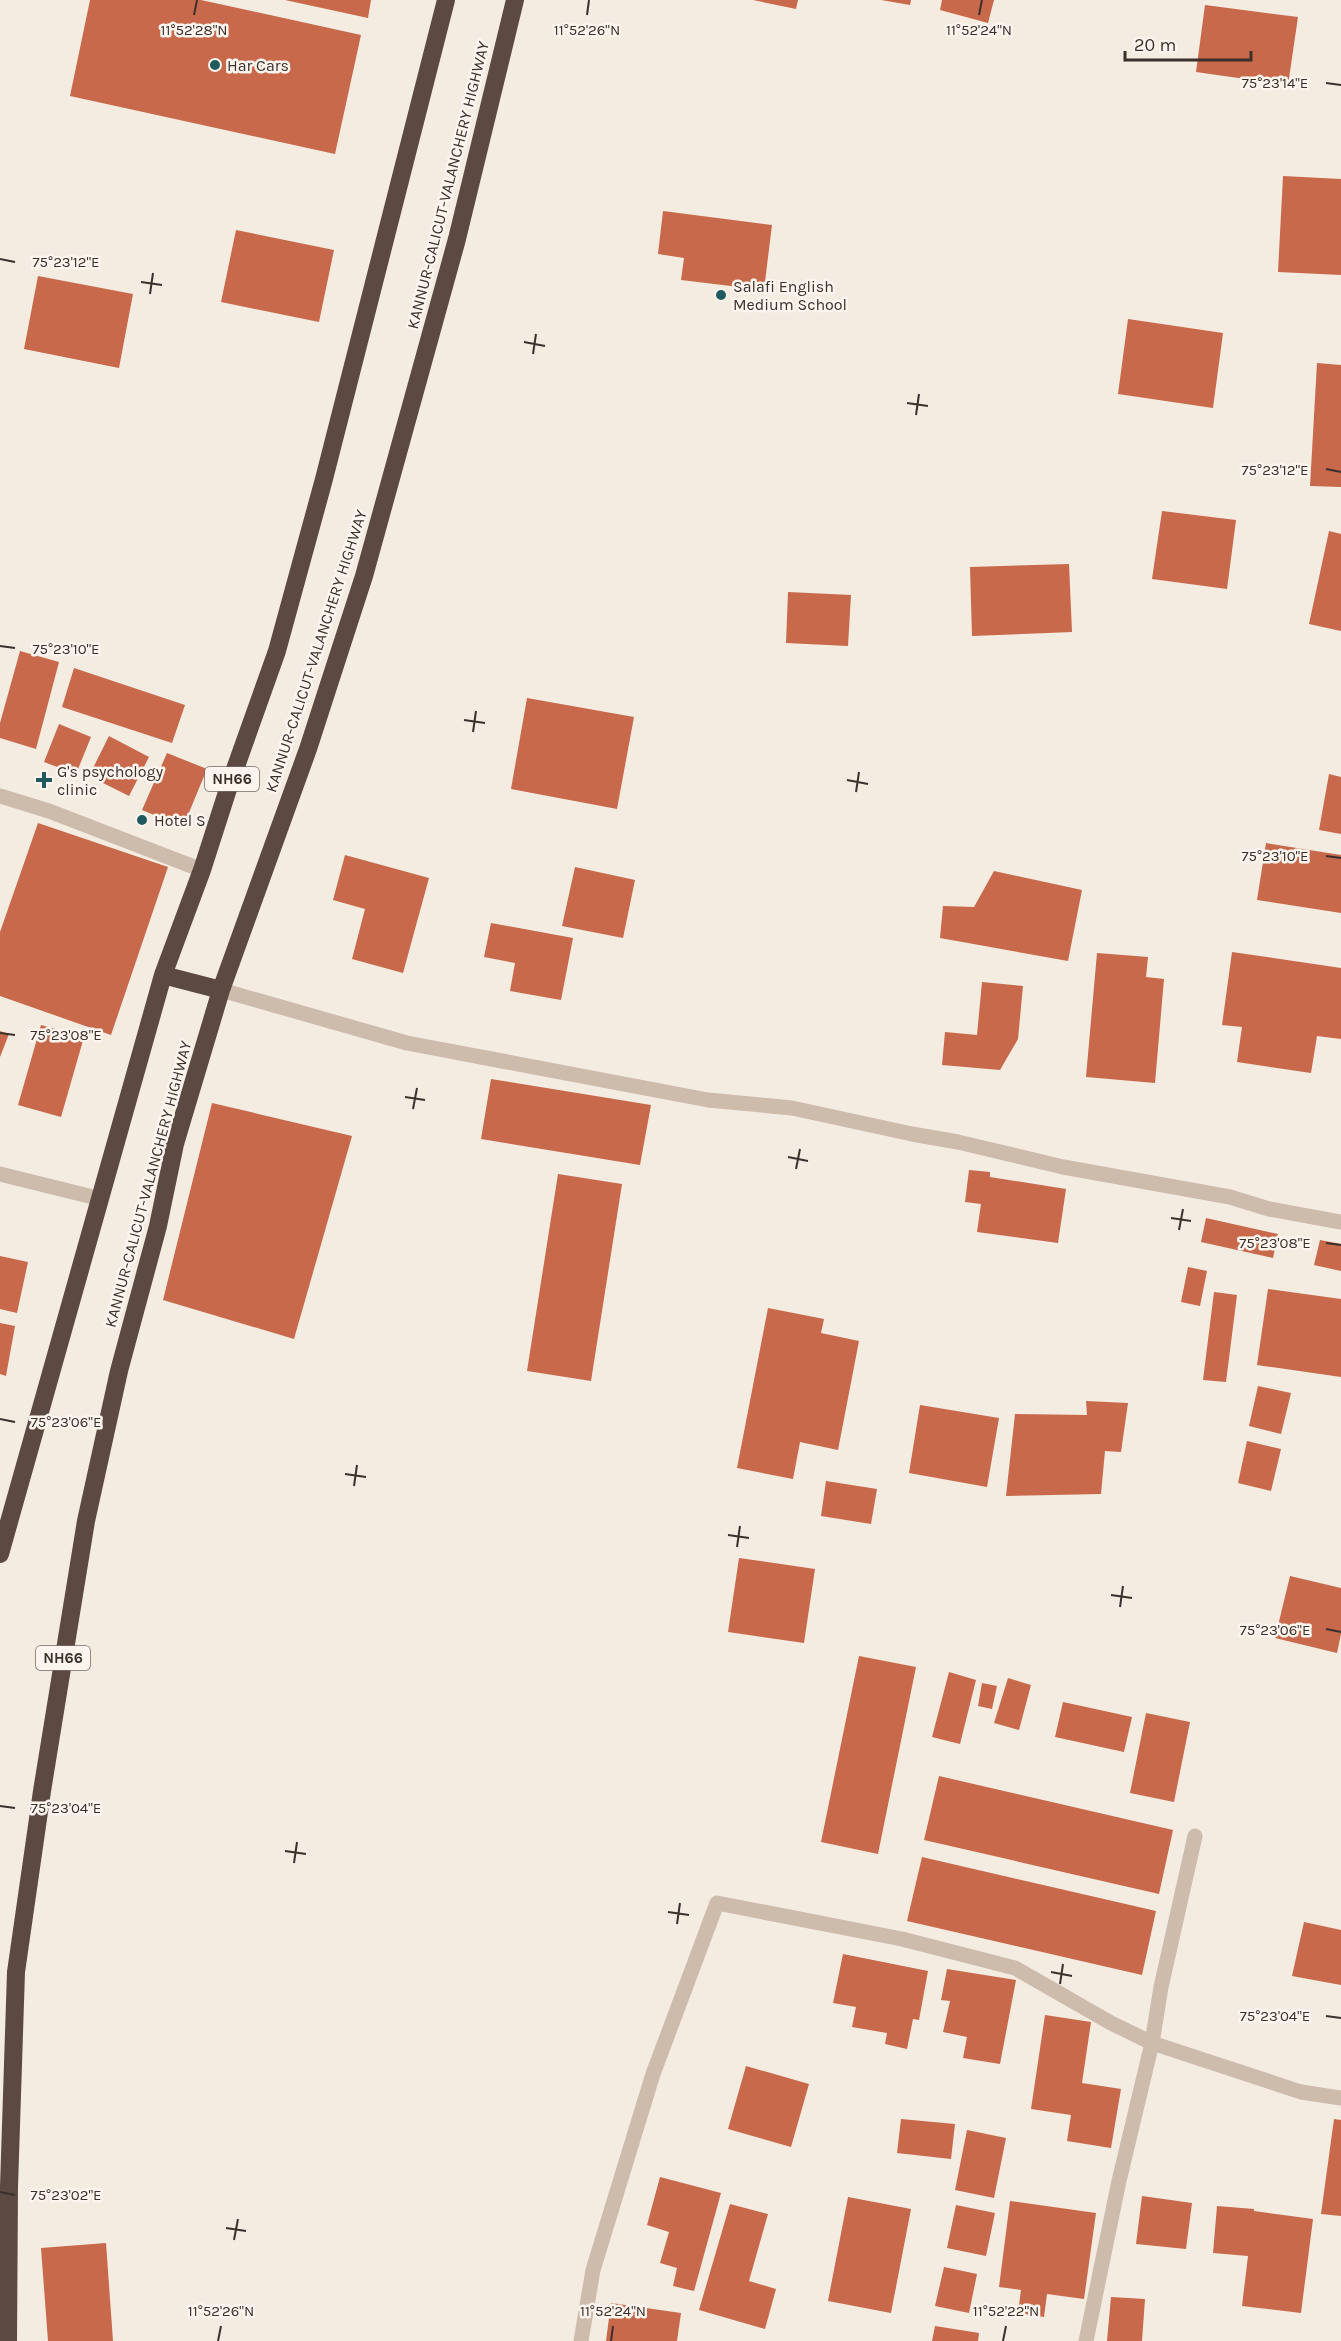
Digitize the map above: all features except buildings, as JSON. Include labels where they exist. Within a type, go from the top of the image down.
[{"type":"highway","name":"NH66","points":[[0,1554],[163,975],[202,870],[277,651],[324,479],[446,0]]},
{"type":"highway","name":"KANNUR-CALICUT-VALANCHERY HIGHWAY","points":[[8,2341],[9,2187],[16,1972],[84,1532],[119,1371],[158,1226],[175,1144],[221,990],[309,749],[364,576],[457,239],[515,0]]},
{"type":"highway","points":[[163,975],[221,990]]},
{"type":"street","points":[[0,796],[49,810],[202,870]]},
{"type":"street","points":[[221,990],[407,1043],[708,1100],[792,1108],[958,1142],[1063,1167],[1230,1197],[1269,1209],[1341,1222]]},
{"type":"street","points":[[0,1174],[101,1199]]},
{"type":"street","points":[[1086,2341],[1119,2181],[1152,2043],[1161,1987],[1196,1836]]},
{"type":"street","points":[[581,2341],[593,2270],[652,2074],[717,1903],[902,1939],[1015,1968],[1111,2023],[1152,2043],[1301,2092],[1341,2098]]},
{"type":"place","name":"Har Cars","points":[[215,65]]},
{"type":"place","name":"Salafi English Medium School","points":[[721,295]]},
{"type":"place","name":"G's psychology clinic","points":[[44,780]]},
{"type":"place","name":"Hotel S","points":[[142,820]]}]
